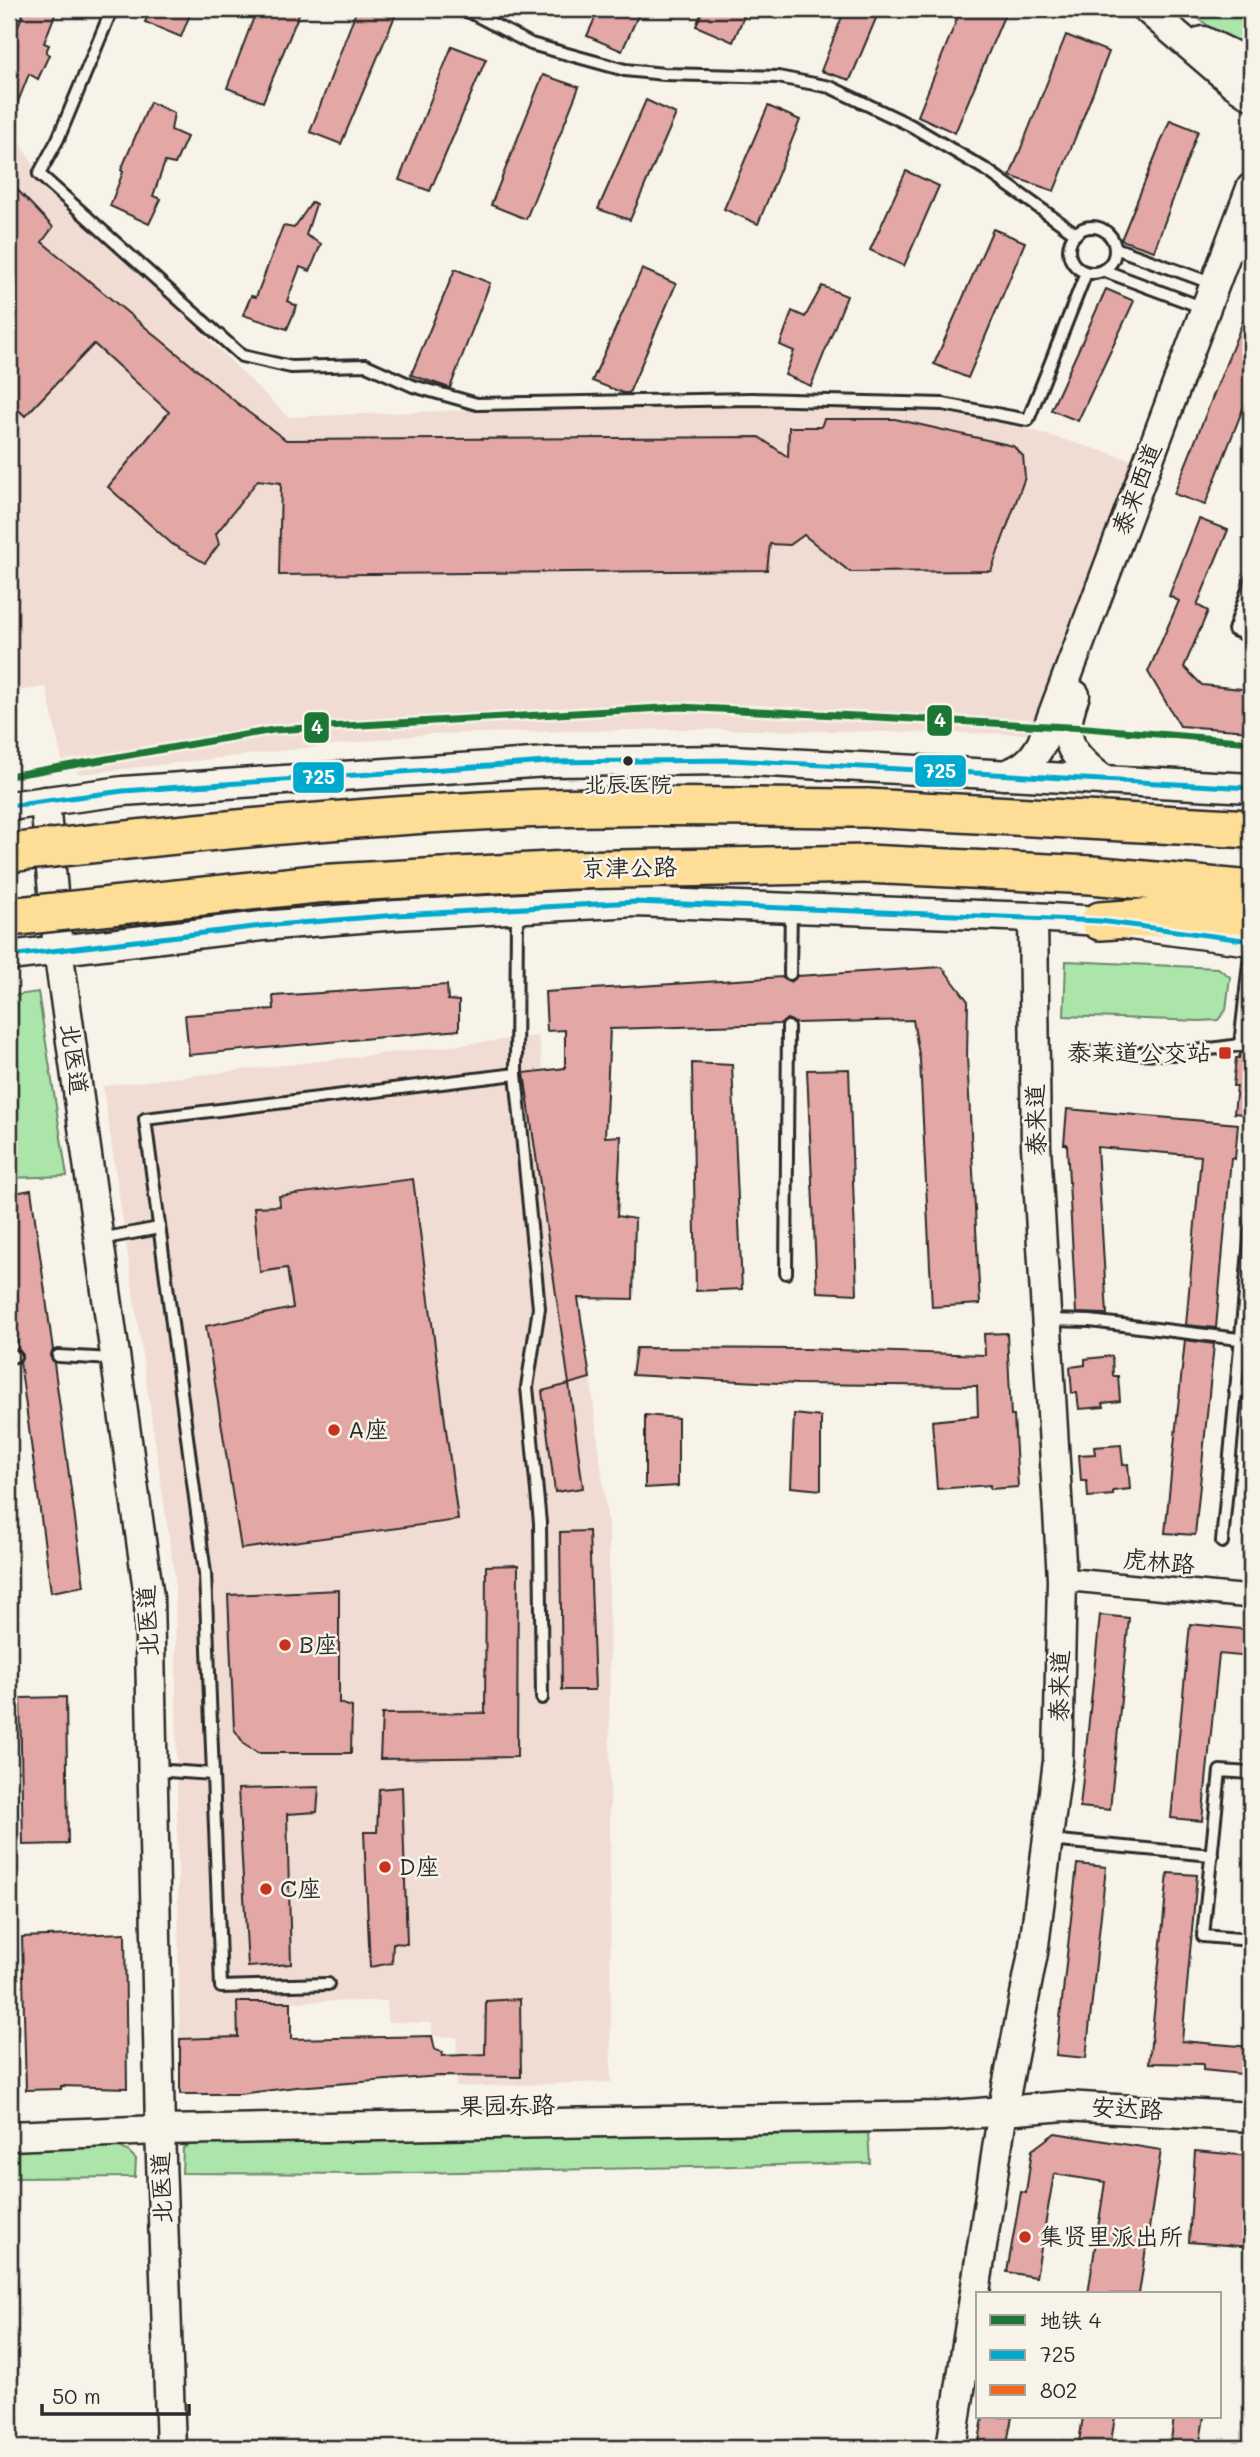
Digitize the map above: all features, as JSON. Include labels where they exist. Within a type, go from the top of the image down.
[{"type":"highway","points":[[9,853],[265,826],[480,811],[660,806],[867,808],[1251,829]]},
{"type":"highway","name":"京津公路","points":[[9,917],[201,894],[315,884],[568,870],[866,864],[1091,875],[1251,890]]},
{"type":"highway","points":[[1100,921],[1186,915],[1251,915]]},
{"type":"street","points":[[1147,9],[1248,81]]},
{"type":"street","points":[[1166,9],[1248,81]]},
{"type":"street","name":"泰来西道","points":[[1004,775],[1031,760],[1042,743],[1251,188]]},
{"type":"street","name":"泰来西道","points":[[1105,781],[1078,760],[1068,738],[1068,713],[1251,232]]},
{"type":"street","points":[[9,806],[123,791],[547,762],[732,761],[1251,788]]},
{"type":"street","name":"北医道","points":[[45,801],[58,949],[149,1597],[160,2122],[171,2448]]},
{"type":"street","points":[[9,956],[262,926],[635,902],[791,906],[1100,921],[1251,943]]},
{"type":"street","name":"泰来道","points":[[951,2448],[1005,2104],[1033,1953],[1058,1762],[1062,1579],[1036,1146],[1033,917]]},
{"type":"street","name":"虎林路","points":[[1062,1579],[1251,1597]]},
{"type":"street","name":"安达路","points":[[1005,2104],[1066,2096],[1251,2108]]},
{"type":"street","name":"果园东路","points":[[9,2119],[160,2122],[1005,2104]]},
{"type":"street","name":"安达路","points":[[1005,2104],[1251,2117]]},
{"type":"street","name":"果园东路","points":[[9,2136],[160,2122]]},
{"type":"lane","points":[[112,9],[58,139],[39,174],[242,356],[291,367],[366,365],[413,386],[477,404],[752,399],[943,404],[1028,420],[1086,273]]},
{"type":"lane","points":[[464,9],[531,44],[625,70],[664,74],[778,77],[830,87],[910,125],[988,171],[1076,234]]},
{"type":"lane","points":[[1105,271],[1115,258],[1115,242],[1097,226],[1083,227],[1071,238],[1069,257],[1086,273],[1105,271],[1210,296]]},
{"type":"lane","points":[[1115,248],[1210,296]]},
{"type":"lane","points":[[1251,580],[1234,629],[1251,636]]},
{"type":"lane","points":[[790,974],[791,906]]},
{"type":"lane","points":[[517,908],[516,1074],[539,1308],[527,1387],[540,1523],[542,1698]]},
{"type":"lane","points":[[1078,1052],[1173,1054],[1246,1046],[1251,943]]},
{"type":"lane","points":[[786,1273],[788,1027]]},
{"type":"lane","points":[[328,1984],[220,1987],[205,1573],[145,1119],[516,1074]]},
{"type":"lane","points":[[100,1239],[159,1228]]},
{"type":"lane","points":[[1222,1542],[1251,1229]]},
{"type":"lane","points":[[1047,1320],[1090,1321],[1240,1339]]},
{"type":"lane","points":[[58,1356],[116,1360]]},
{"type":"lane","points":[[1235,1390],[1251,1392]]},
{"type":"lane","points":[[153,1770],[213,1774]]},
{"type":"lane","points":[[1251,1773],[1220,1771],[1203,1936],[1251,1940]]},
{"type":"lane","points":[[1048,1840],[1212,1855]]},
{"type":"shaded area","points":[[9,125],[39,174],[288,417],[752,399],[943,404],[1136,461],[1030,734],[685,729],[429,734],[80,774],[62,760],[46,687],[9,692]]},
{"type":"shaded area","points":[[538,1036],[591,1382],[609,1533],[611,2082],[456,2087],[457,2037],[432,2036],[432,2023],[387,2022],[387,2001],[238,2002],[239,2094],[180,2094],[175,1579],[103,1086]]},
{"type":"green space","points":[[1186,9],[1251,9],[1251,50],[1227,40]]},
{"type":"green space","points":[[1066,961],[1218,968],[1230,977],[1226,1010],[1218,1020],[1200,1021],[1064,1016]]},
{"type":"green space","points":[[38,992],[67,1176],[9,1178],[9,996]]},
{"type":"green space","points":[[868,2133],[870,2163],[365,2174],[182,2173],[183,2148],[195,2143]]},
{"type":"green space","points":[[117,2146],[136,2159],[135,2177],[9,2178],[9,2149]]},
{"type":"building","points":[[30,9],[57,9],[44,43],[49,45],[46,52],[49,55],[38,79],[29,74],[10,122],[9,35],[15,25],[18,26],[24,11],[29,12]]},
{"type":"building","points":[[151,9],[192,9],[181,37],[145,22]]},
{"type":"building","points":[[257,9],[301,9],[263,102],[227,88]]},
{"type":"building","points":[[357,9],[398,9],[341,144],[310,132]]},
{"type":"building","points":[[599,9],[641,9],[622,51],[587,36]]},
{"type":"building","points":[[703,9],[747,9],[733,42],[696,26]]},
{"type":"building","points":[[845,9],[880,9],[850,80],[821,71]]},
{"type":"building","points":[[961,9],[1007,9],[955,133],[918,116]]},
{"type":"building","points":[[1066,35],[1109,52],[1054,191],[1010,176]]},
{"type":"building","points":[[452,46],[486,59],[430,191],[399,180]]},
{"type":"building","points":[[543,75],[579,87],[526,219],[491,205]]},
{"type":"building","points":[[646,100],[676,114],[630,220],[598,209]]},
{"type":"building","points":[[150,102],[174,113],[171,130],[187,137],[175,164],[165,162],[153,196],[161,199],[149,224],[110,206],[123,172],[121,170]]},
{"type":"building","points":[[768,106],[800,120],[758,224],[724,209]]},
{"type":"building","points":[[1170,120],[1198,131],[1154,251],[1121,240]]},
{"type":"building","points":[[906,171],[939,186],[904,266],[870,250]]},
{"type":"building","points":[[9,181],[53,227],[42,242],[248,412],[286,440],[759,437],[788,457],[789,427],[821,427],[824,419],[895,419],[1013,446],[1023,456],[1025,477],[991,571],[850,572],[804,535],[790,545],[770,544],[767,570],[279,575],[281,483],[258,480],[216,534],[219,544],[205,563],[172,544],[108,487],[169,412],[94,344],[25,416],[9,401]]},
{"type":"building","points":[[312,202],[316,204],[306,235],[321,244],[310,271],[300,267],[287,301],[297,306],[287,329],[243,315],[251,296],[256,297],[283,226],[294,228]]},
{"type":"building","points":[[993,229],[1025,242],[968,378],[934,364]]},
{"type":"building","points":[[455,269],[490,283],[450,388],[411,375]]},
{"type":"building","points":[[642,269],[676,284],[629,393],[623,393],[592,381]]},
{"type":"building","points":[[822,286],[847,296],[811,386],[785,375],[794,351],[780,345],[792,311],[805,317]]},
{"type":"building","points":[[1106,289],[1134,301],[1078,421],[1051,410]]},
{"type":"building","points":[[1251,301],[1251,388],[1205,505],[1174,494]]},
{"type":"building","points":[[1199,519],[1228,530],[1197,605],[1208,611],[1184,667],[1202,685],[1251,690],[1251,731],[1180,726],[1148,672],[1179,601],[1169,596]]},
{"type":"building","points":[[942,967],[968,1001],[967,1057],[980,1304],[932,1307],[920,1060],[913,1020],[795,1023],[787,1019],[781,1024],[610,1029],[605,1137],[621,1136],[617,1216],[635,1219],[633,1299],[578,1298],[590,1378],[569,1384],[524,1073],[565,1068],[565,1030],[547,1031],[545,992],[783,977],[791,982],[797,976]]},
{"type":"building","points":[[447,985],[448,1000],[459,1001],[459,1030],[189,1055],[185,1015],[274,1009],[273,996]]},
{"type":"building","points":[[1240,1053],[1251,1054],[1251,1115],[1234,1113],[1237,1086],[1233,1086],[1236,1058],[1239,1058]]},
{"type":"building","points":[[692,1063],[732,1065],[742,1289],[696,1291]]},
{"type":"building","points":[[849,1069],[857,1294],[817,1292],[807,1070]]},
{"type":"building","points":[[1067,1109],[1238,1124],[1235,1159],[1231,1158],[1216,1328],[1186,1325],[1201,1156],[1097,1147],[1107,1314],[1076,1313],[1067,1144],[1064,1144]]},
{"type":"building","name":"A座","points":[[413,1179],[458,1520],[241,1549],[206,1326],[293,1308],[287,1268],[260,1272],[254,1207],[280,1206],[279,1196]]},
{"type":"building","points":[[31,1190],[53,1350],[50,1356],[54,1363],[84,1586],[51,1592],[20,1362],[23,1355],[18,1349],[9,1283],[9,1194]]},
{"type":"building","points":[[1007,1333],[1018,1487],[990,1489],[990,1485],[937,1489],[932,1421],[978,1416],[977,1386],[797,1384],[632,1375],[636,1348],[806,1349],[985,1355],[984,1334]]},
{"type":"building","points":[[1185,1340],[1214,1344],[1195,1535],[1165,1533]]},
{"type":"building","points":[[1112,1356],[1113,1376],[1118,1376],[1120,1401],[1103,1403],[1104,1407],[1079,1409],[1077,1393],[1072,1393],[1070,1367],[1085,1365],[1085,1359]]},
{"type":"building","points":[[569,1384],[583,1488],[555,1492],[542,1391]]},
{"type":"building","points":[[794,1414],[821,1417],[821,1490],[791,1487]]},
{"type":"building","points":[[645,1415],[678,1418],[678,1486],[645,1488]]},
{"type":"building","points":[[1121,1445],[1123,1465],[1128,1464],[1130,1489],[1113,1491],[1113,1495],[1088,1497],[1087,1481],[1081,1481],[1079,1455],[1095,1454],[1094,1447]]},
{"type":"building","points":[[589,1531],[595,1690],[562,1690],[560,1532]]},
{"type":"building","points":[[518,1565],[517,1757],[380,1759],[382,1714],[485,1713],[486,1566]]},
{"type":"building","name":"B座","points":[[339,1590],[339,1703],[352,1707],[351,1753],[258,1753],[245,1745],[234,1729],[228,1595]]},
{"type":"building","points":[[1100,1615],[1129,1618],[1110,1810],[1080,1807]]},
{"type":"building","points":[[1190,1624],[1251,1630],[1251,1657],[1219,1654],[1202,1821],[1171,1818]]},
{"type":"building","points":[[66,1697],[68,1844],[23,1845],[20,1698]]},
{"type":"building","name":"C座","points":[[319,1787],[317,1812],[287,1814],[291,1964],[248,1967],[238,1789]]},
{"type":"building","name":"D座","points":[[402,1787],[407,1944],[393,1943],[392,1963],[370,1967],[364,1832],[377,1832],[379,1789]]},
{"type":"building","points":[[1077,1864],[1106,1867],[1086,2058],[1056,2055]]},
{"type":"building","points":[[1168,1873],[1197,1875],[1182,2041],[1251,2047],[1251,2075],[1203,2070],[1203,2064],[1149,2063]]},
{"type":"building","points":[[125,1933],[127,2088],[61,2086],[61,2089],[26,2090],[22,1937]]},
{"type":"building","points":[[520,1999],[521,2077],[440,2076],[239,2094],[180,2094],[180,2039],[238,2037],[237,2002],[291,2002],[291,2039],[432,2036],[435,2050],[443,2052],[442,2056],[485,2054],[486,2001]]},
{"type":"building","points":[[1055,2133],[1161,2150],[1139,2292],[1088,2292],[1105,2182],[1054,2174],[1036,2277],[1007,2272],[1021,2192],[1026,2193],[1032,2150]]},
{"type":"building","points":[[1195,2151],[1251,2156],[1251,2247],[1189,2242]]},
{"type":"building","points":[[983,2418],[1012,2418],[1006,2448],[978,2448]]},
{"type":"building","points":[[1083,2418],[1115,2418],[1110,2448],[1078,2448]]},
{"type":"building","points":[[1174,2418],[1204,2418],[1199,2448],[1170,2448]]},
{"type":"metro line","name":"4","points":[[9,776],[273,730],[680,707],[1087,728],[1251,742]]},
{"type":"transit line","name":"725","points":[[9,806],[123,791],[547,762],[732,760],[1251,788]]},
{"type":"transit line","name":"725","points":[[9,956],[262,926],[397,915],[635,902],[1100,921],[1251,941]]},
{"type":"transit line","name":"802","points":[[1245,999],[1251,945]]},
{"type":"place","name":"北辰医院","points":[[628,761]]},
{"type":"place","name":"泰莱道公交站","points":[[1225,1053]]},
{"type":"place","name":"A座","points":[[334,1430]]},
{"type":"place","name":"B座","points":[[285,1645]]},
{"type":"place","name":"D座","points":[[385,1867]]},
{"type":"place","name":"C座","points":[[266,1889]]},
{"type":"place","name":"集贤里派出所","points":[[1025,2237]]}]
